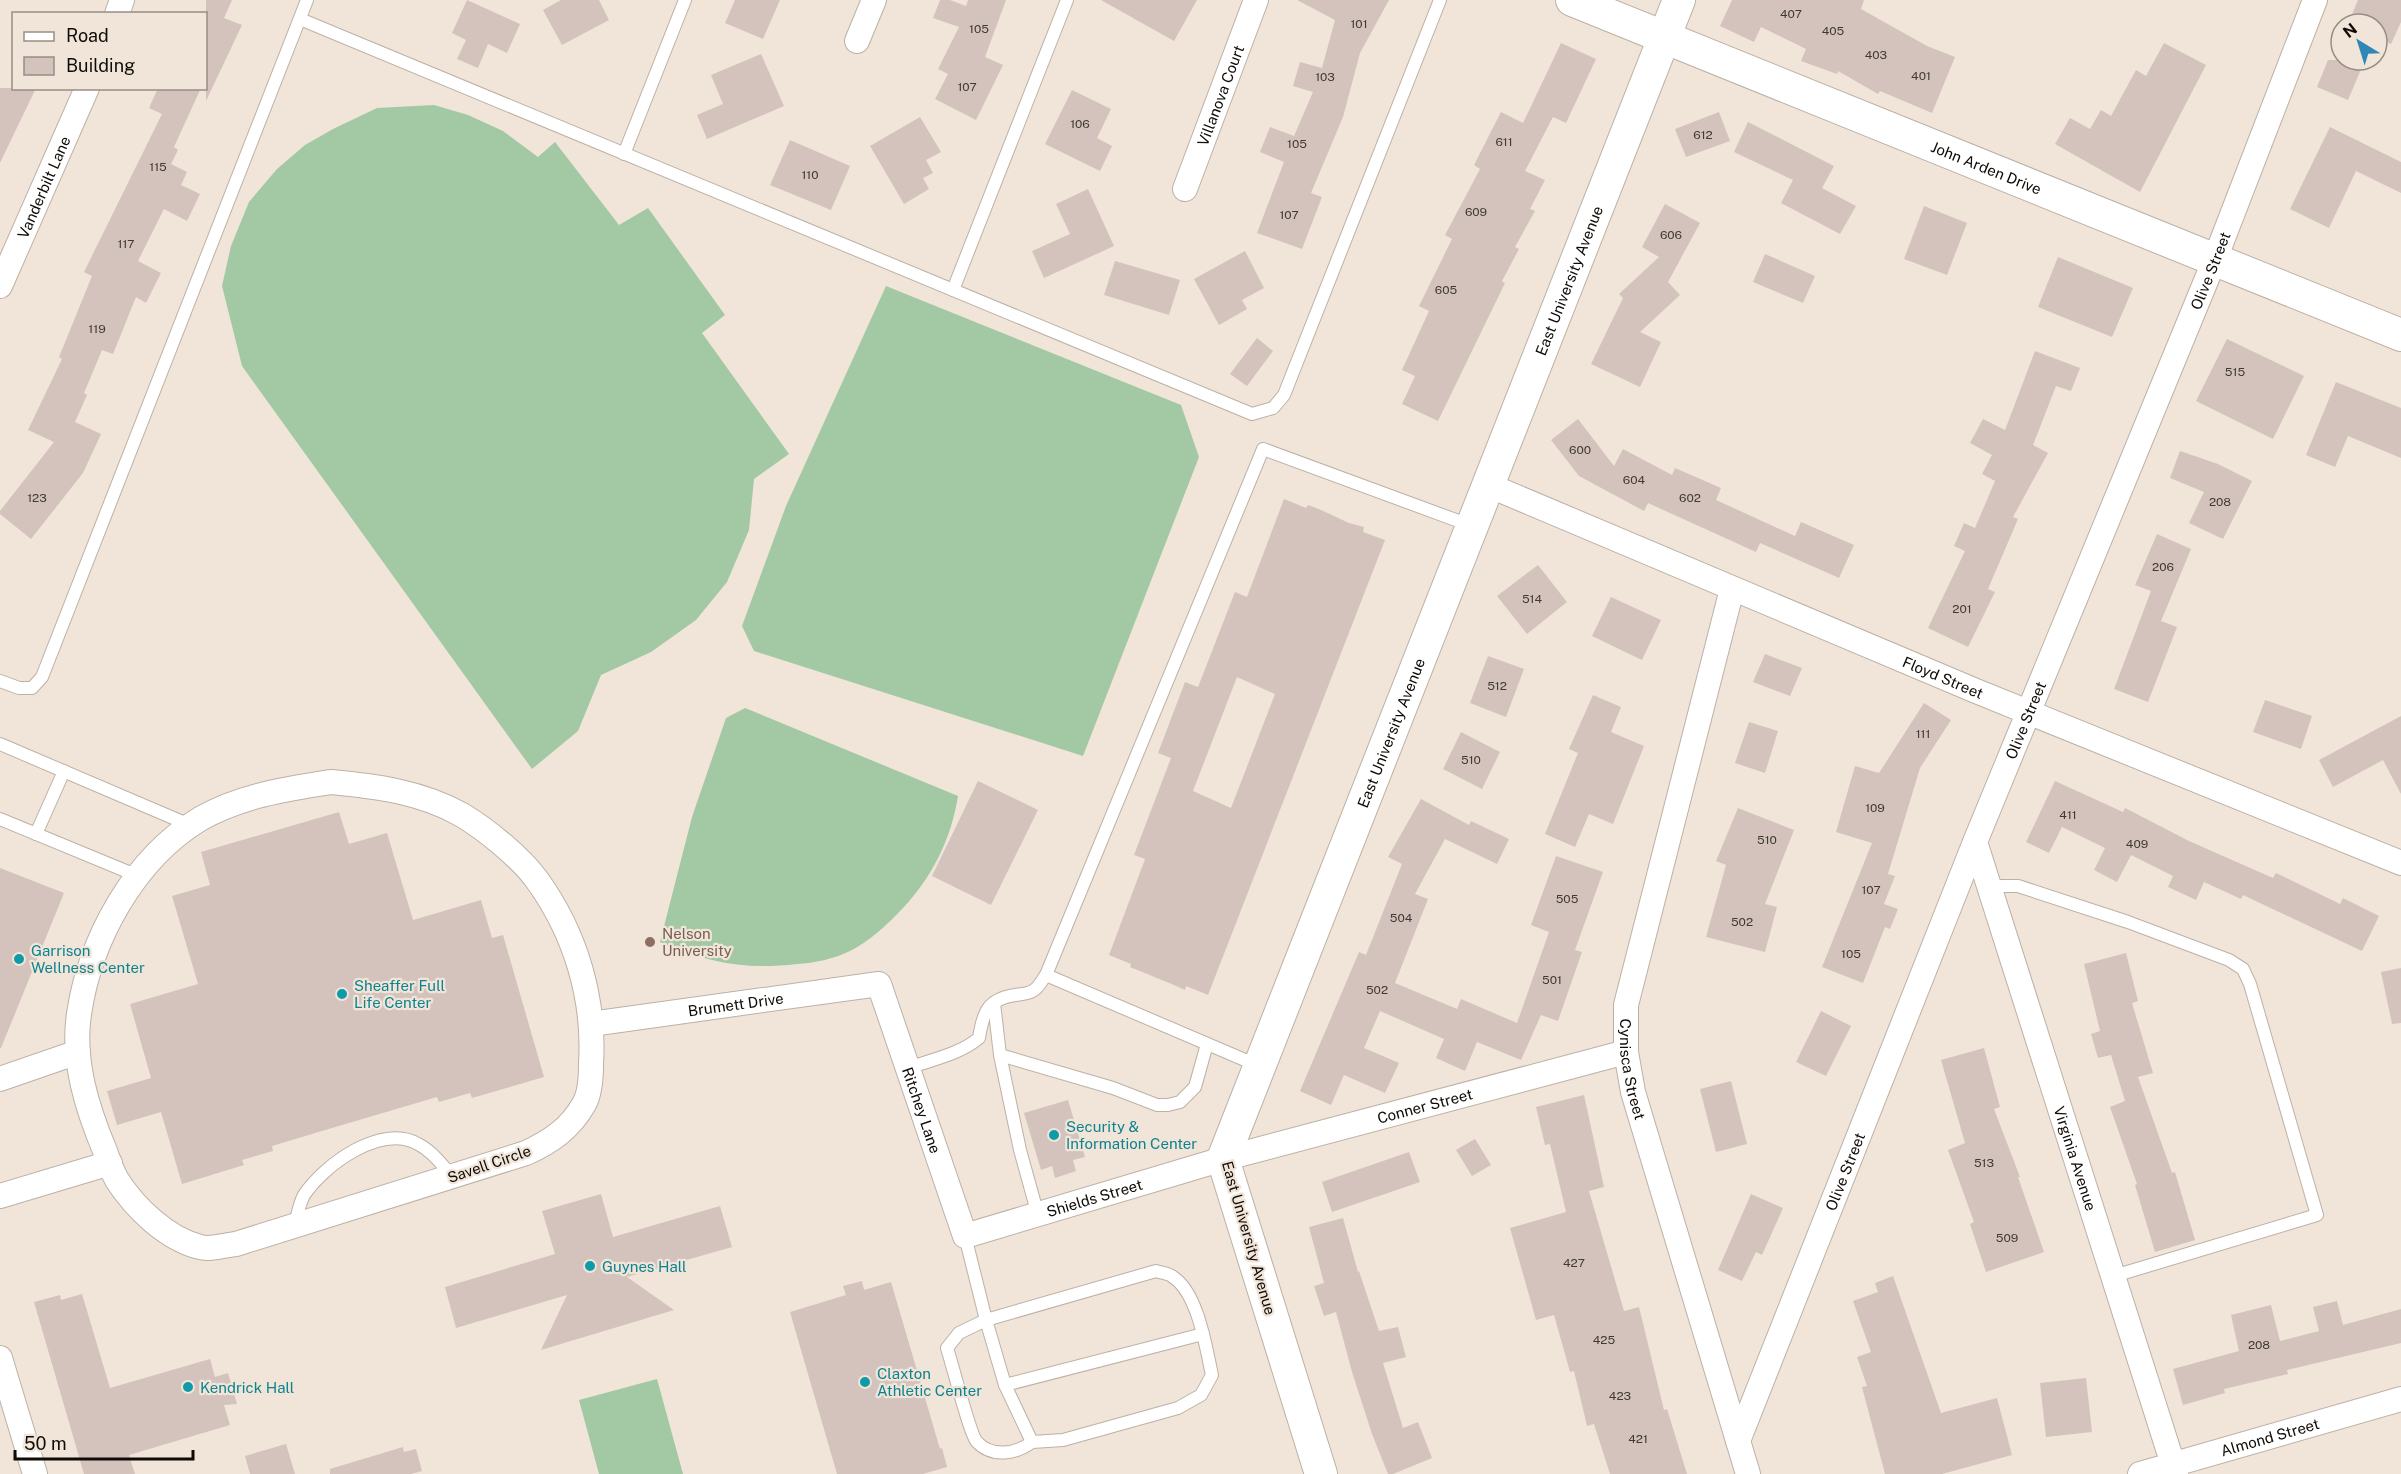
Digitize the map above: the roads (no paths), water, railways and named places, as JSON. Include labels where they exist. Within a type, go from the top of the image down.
[{"type":"street","points":[[857,41],[874,0]]},
{"type":"street","name":"Villanova Court","points":[[1185,189],[1256,0]]},
{"type":"street","name":"John Arden Drive","points":[[1572,0],[2401,335]]},
{"type":"street","name":"East University Avenue","points":[[1321,1474],[1223,1159],[1679,0]]},
{"type":"street","name":"Olive Street","points":[[1738,1441],[1975,842],[2215,259],[2315,0]]},
{"type":"street","name":"Vanderbilt Lane","points":[[0,286],[86,90]]},
{"type":"street","name":"Floyd Street","points":[[1488,485],[1732,590],[2401,863]]},
{"type":"street","name":"Cynisca Street","points":[[1732,590],[1626,1005],[1626,1052],[1633,1092],[1748,1474]]},
{"type":"street","name":"Savell Circle","points":[[331,782],[377,786],[425,799],[462,815],[501,843],[536,879],[564,921],[577,956],[589,1004],[592,1043],[589,1084],[585,1103],[570,1124],[551,1141],[526,1153],[236,1244],[202,1248],[180,1240],[141,1211],[117,1179],[86,1103],[78,1052],[79,1014],[91,966],[107,924],[131,883],[162,848],[192,826],[201,819],[242,800],[285,789],[331,782]]},
{"type":"street","name":"Virginia Avenue","points":[[1975,842],[2174,1469]]},
{"type":"street","name":"Brumett Drive","points":[[591,1024],[879,984]]},
{"type":"street","name":"Ritchey Lane","points":[[879,984],[965,1236]]},
{"type":"street","points":[[0,1079],[78,1052]]},
{"type":"street","name":"Conner Street","points":[[1223,1159],[1626,1052]]},
{"type":"street","name":"Shields Street","points":[[965,1236],[1223,1159]]},
{"type":"street","points":[[0,1196],[110,1163]]},
{"type":"street","points":[[0,1358],[35,1474]]},
{"type":"street","name":"Almond Street","points":[[2140,1474],[2174,1469],[2401,1399]]},
{"type":"lane","points":[[0,681],[26,688],[32,687],[42,677],[307,0]]},
{"type":"lane","points":[[624,154],[685,0]]},
{"type":"lane","points":[[953,290],[1066,0]]},
{"type":"lane","points":[[300,19],[1252,414],[1273,408],[1284,395],[1440,0]]},
{"type":"lane","points":[[908,1068],[958,1051],[974,1042],[979,1038],[984,1013],[994,1003],[1007,996],[1030,992],[1037,988],[1046,975],[1263,448],[1472,526]]},
{"type":"lane","points":[[0,744],[192,826]]},
{"type":"lane","points":[[36,834],[64,771]]},
{"type":"lane","points":[[0,819],[138,876]]},
{"type":"lane","points":[[1989,886],[2018,885],[2151,930],[2229,960],[2243,969],[2250,984],[2317,1215],[2114,1276]]},
{"type":"lane","points":[[1046,975],[1260,1066]]},
{"type":"lane","points":[[994,1003],[1000,1055],[1020,1150],[1038,1215]]},
{"type":"lane","points":[[1000,1055],[1113,1088],[1157,1105],[1168,1106],[1180,1102],[1195,1087],[1207,1044]]},
{"type":"lane","points":[[295,1226],[302,1198],[325,1169],[355,1149],[378,1141],[398,1139],[417,1143],[452,1176]]},
{"type":"lane","points":[[965,1236],[1005,1386],[1032,1442]]},
{"type":"lane","points":[[1156,1271],[1172,1275],[1186,1288],[1203,1334],[1212,1375],[1202,1395],[1178,1408],[1063,1440],[1032,1442],[1020,1451],[1003,1452],[988,1450],[975,1441],[947,1348],[959,1334],[986,1320],[1156,1271]]},
{"type":"lane","points":[[1005,1386],[1203,1334]]},
{"type":"place","name":"Nelson University","points":[[650,942]]},
{"type":"place","name":"Garrison Wellness Center","points":[[19,959]]},
{"type":"place","name":"Sheaffer Full Life Center","points":[[342,994]]},
{"type":"place","name":"Security & Information Center","points":[[1054,1135]]},
{"type":"place","name":"Guynes Hall","points":[[590,1266]]},
{"type":"place","name":"Claxton Athletic Center","points":[[865,1382]]},
{"type":"place","name":"Kendrick Hall","points":[[188,1387]]}]
